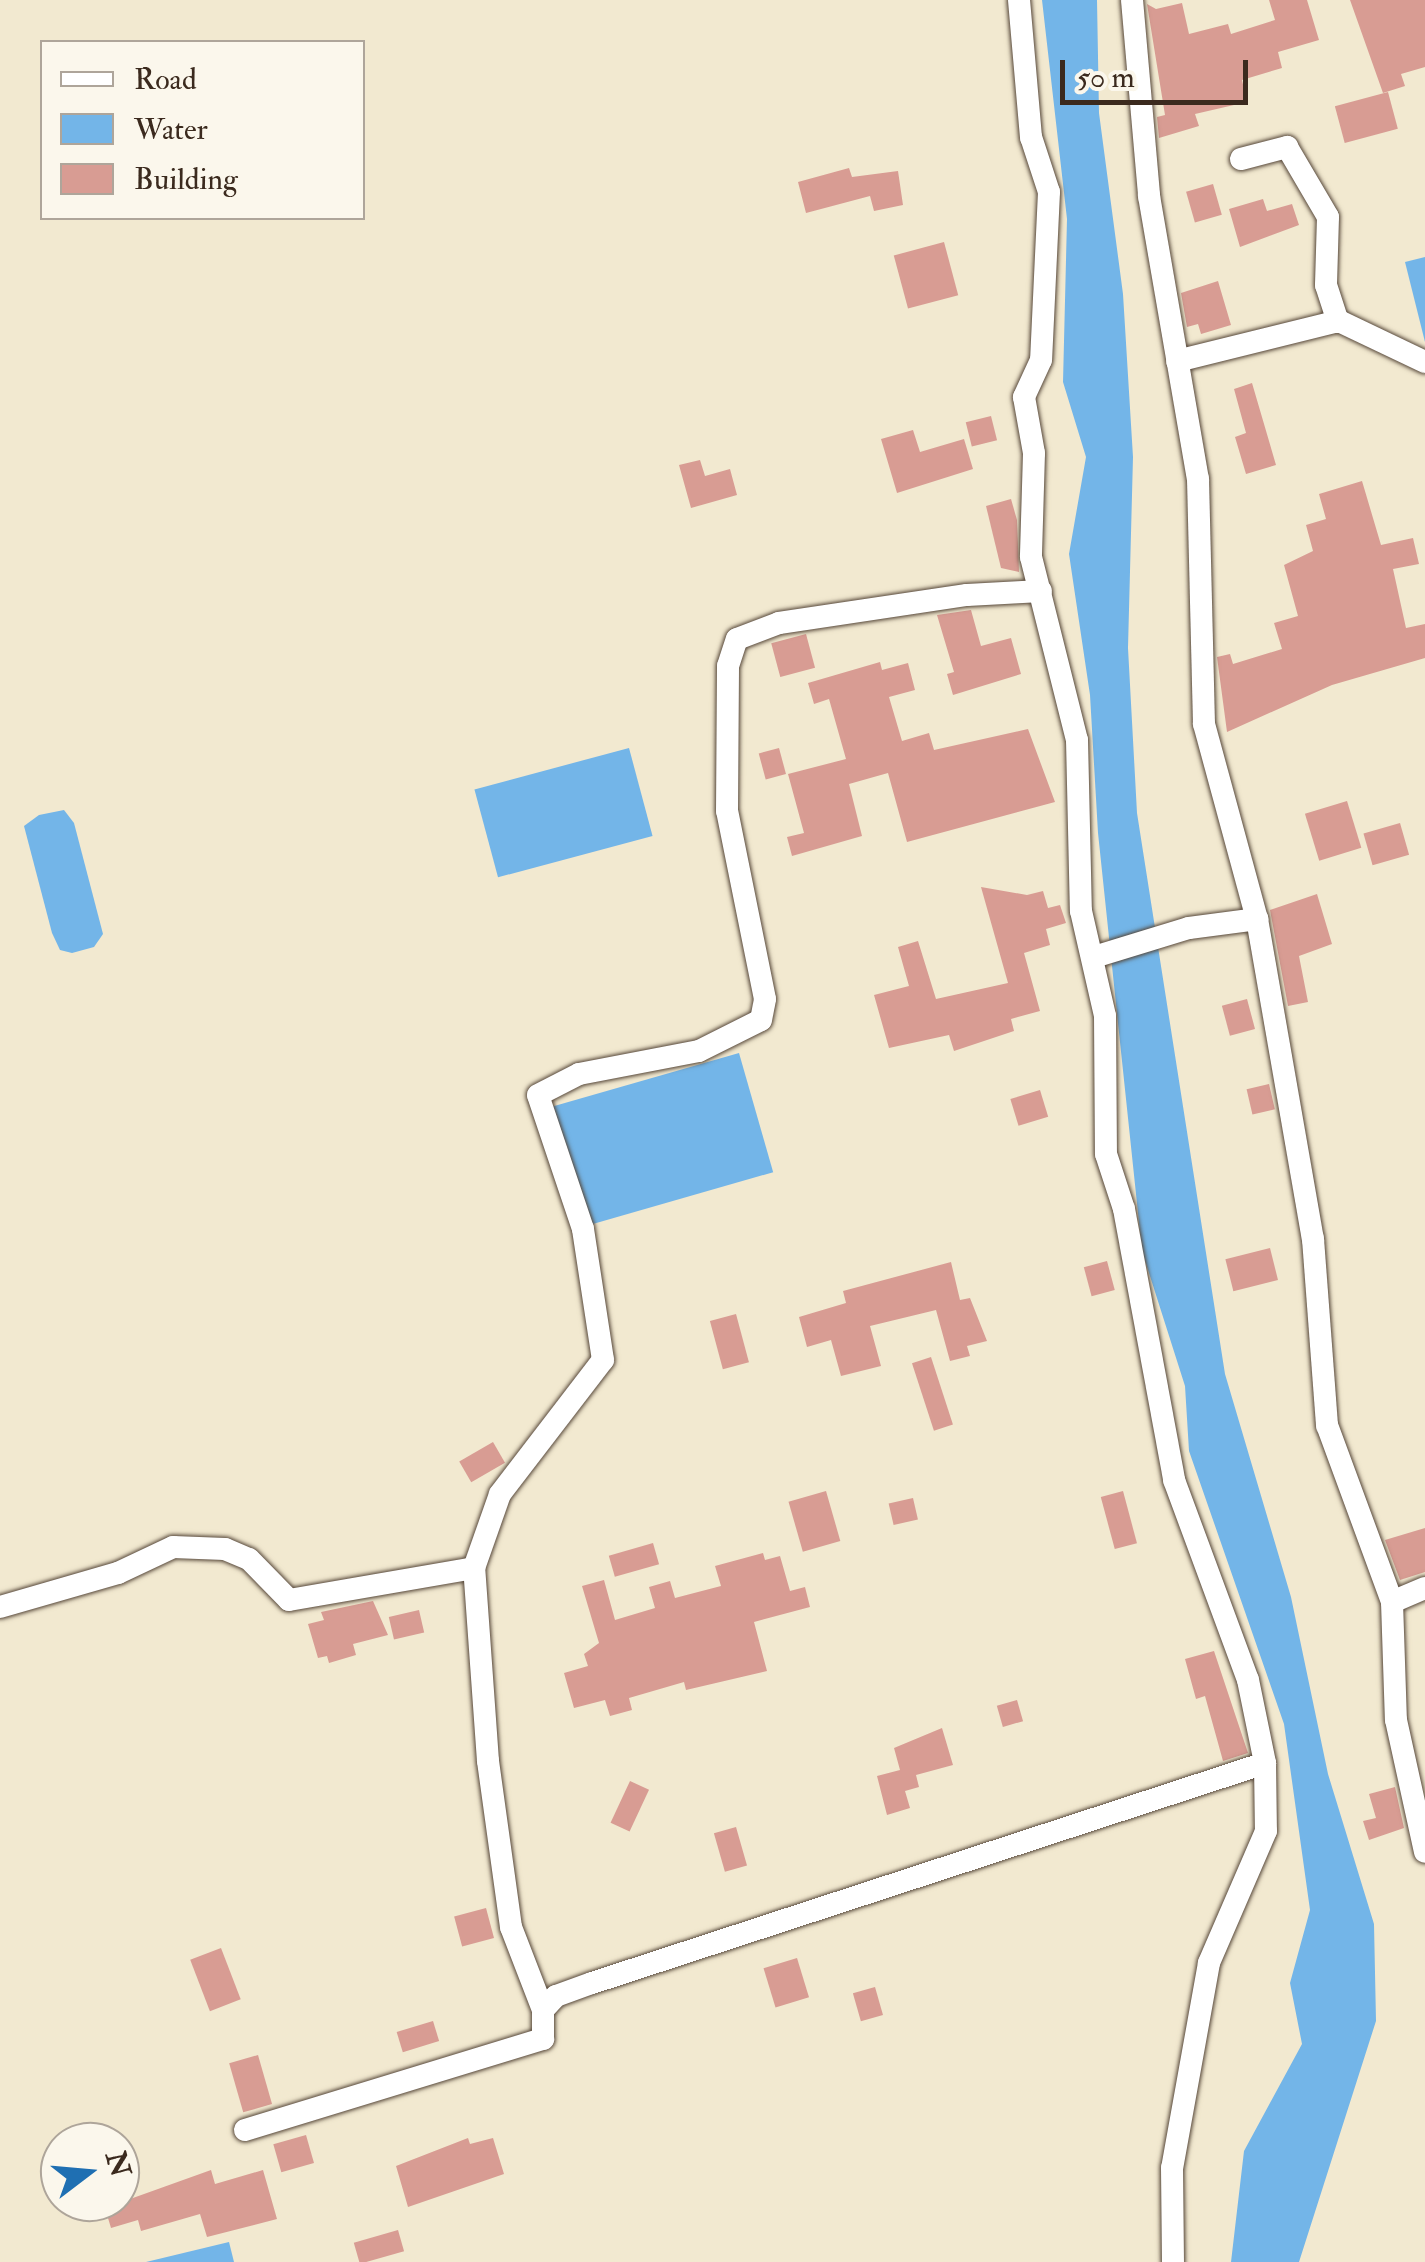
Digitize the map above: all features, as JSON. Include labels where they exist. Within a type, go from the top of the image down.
[{"type":"street","points":[[1020,0],[1031,137],[1049,192],[1041,360],[1024,398],[1034,452],[1032,557],[1078,740],[1081,911],[1098,956],[1105,1016],[1106,1154],[1124,1210],[1174,1480],[1248,1680],[1266,1763],[1266,1830],[1210,1963],[1202,2000],[1172,2168],[1174,2262]]},
{"type":"street","points":[[1132,0],[1149,196],[1198,479],[1204,724],[1257,919],[1313,1239],[1328,1425],[1392,1602],[1396,1720],[1425,1852]]},
{"type":"street","points":[[1240,158],[1287,148],[1328,218],[1326,285],[1339,322]]},
{"type":"street","points":[[1177,361],[1339,322],[1425,362]]},
{"type":"street","points":[[245,2130],[543,2039],[543,2010],[511,1927],[488,1761],[474,1568],[500,1494],[604,1360],[583,1229],[538,1095],[580,1074],[699,1051],[761,1020],[765,998],[727,811],[728,666],[736,640],[778,623],[968,594],[1041,591]]},
{"type":"street","points":[[1098,956],[1167,935],[1257,919]]},
{"type":"street","points":[[0,1606],[118,1573],[173,1547],[225,1549],[249,1560],[290,1600],[474,1568]]},
{"type":"street","points":[[1392,1602],[1425,1588]]},
{"type":"street","points":[[543,2010],[556,1996],[592,1983],[1266,1763]]},
{"type":"water","points":[[1042,0],[1097,0],[1099,113],[1123,294],[1133,457],[1128,648],[1137,813],[1225,1374],[1291,1597],[1328,1774],[1374,1924],[1376,2021],[1299,2262],[1231,2262],[1244,2151],[1302,2044],[1290,1983],[1310,1910],[1284,1724],[1189,1451],[1185,1386],[1142,1251],[1098,833],[1090,695],[1069,554],[1086,457],[1063,382],[1067,219]]},
{"type":"water","points":[[1425,257],[1425,342],[1405,262]]},
{"type":"water","points":[[629,748],[653,836],[498,877],[474,789]]},
{"type":"water","points":[[64,810],[74,823],[103,934],[94,947],[72,953],[60,950],[52,933],[24,826],[39,815]]},
{"type":"water","points":[[739,1053],[773,1172],[588,1225],[553,1106]]},
{"type":"water","points":[[229,2242],[234,2262],[146,2262]]},
{"type":"building","points":[[1269,0],[1307,0],[1319,40],[1278,52],[1282,68],[1242,80],[1247,102],[1195,114],[1199,126],[1159,138],[1157,117],[1165,115],[1147,4],[1156,9],[1182,3],[1189,34],[1228,24],[1231,34],[1275,20]]},
{"type":"building","points":[[1350,0],[1425,0],[1425,67],[1401,74],[1405,86],[1383,93]]},
{"type":"building","points":[[1388,92],[1398,129],[1345,143],[1335,106]]},
{"type":"building","points":[[849,168],[852,177],[898,171],[903,205],[874,211],[870,196],[806,213],[798,182]]},
{"type":"building","points":[[1213,184],[1222,215],[1195,222],[1186,192]]},
{"type":"building","points":[[1263,199],[1267,211],[1292,204],[1299,225],[1240,247],[1229,209]]},
{"type":"building","points":[[944,242],[958,295],[908,309],[894,255]]},
{"type":"building","points":[[1218,281],[1231,325],[1201,334],[1198,324],[1187,327],[1181,293]]},
{"type":"building","points":[[1252,383],[1276,465],[1246,474],[1235,437],[1246,433],[1234,389]]},
{"type":"building","points":[[991,416],[997,440],[972,447],[966,422]]},
{"type":"building","points":[[913,430],[920,452],[964,439],[973,469],[897,493],[881,439]]},
{"type":"building","points":[[700,460],[705,476],[730,469],[737,495],[691,508],[679,465]]},
{"type":"building","points":[[1362,481],[1381,545],[1413,538],[1419,564],[1393,569],[1406,628],[1425,624],[1425,658],[1332,685],[1227,732],[1217,657],[1230,654],[1233,664],[1282,649],[1274,623],[1298,616],[1284,565],[1313,551],[1306,525],[1326,519],[1319,494]]},
{"type":"building","points":[[1011,499],[1017,520],[1019,572],[1001,568],[986,506]]},
{"type":"building","points":[[971,610],[981,646],[1011,638],[1021,674],[953,695],[947,674],[954,672],[937,615]]},
{"type":"building","points":[[806,634],[815,668],[780,677],[771,643]]},
{"type":"building","points":[[880,662],[882,670],[908,663],[915,690],[889,697],[902,741],[929,733],[934,750],[1028,729],[1055,802],[907,842],[888,773],[849,784],[862,836],[792,856],[787,837],[804,833],[788,774],[846,759],[829,699],[814,704],[808,683]]},
{"type":"building","points":[[779,748],[786,774],[766,780],[759,753]]},
{"type":"building","points":[[1347,801],[1361,848],[1319,861],[1305,814]]},
{"type":"building","points":[[1400,823],[1409,855],[1373,865],[1363,833]]},
{"type":"building","points":[[981,887],[1027,895],[1043,891],[1048,908],[1060,905],[1066,923],[1046,929],[1050,945],[1024,953],[1040,1011],[1011,1019],[1014,1031],[954,1051],[949,1035],[889,1048],[874,995],[909,986],[898,947],[918,941],[936,999],[1008,983]]},
{"type":"building","points":[[1317,894],[1332,944],[1299,956],[1308,1002],[1288,1006],[1270,910]]},
{"type":"building","points":[[1247,999],[1255,1029],[1230,1036],[1222,1006]]},
{"type":"building","points":[[1269,1084],[1275,1109],[1252,1115],[1247,1089]]},
{"type":"building","points":[[1040,1090],[1048,1117],[1019,1126],[1010,1099]]},
{"type":"building","points":[[1270,1248],[1278,1280],[1233,1291],[1225,1259]]},
{"type":"building","points":[[1107,1261],[1115,1290],[1092,1296],[1084,1267]]},
{"type":"building","points":[[951,1262],[960,1300],[970,1298],[987,1341],[967,1346],[970,1356],[950,1361],[936,1310],[870,1326],[881,1366],[841,1376],[831,1340],[807,1347],[799,1317],[846,1303],[843,1291]]},
{"type":"building","points":[[736,1314],[749,1362],[723,1369],[710,1321]]},
{"type":"building","points":[[931,1357],[953,1425],[934,1431],[912,1363]]},
{"type":"building","points":[[493,1442],[505,1463],[471,1482],[459,1462]]},
{"type":"building","points":[[826,1491],[840,1541],[803,1552],[789,1502]]},
{"type":"building","points":[[1123,1491],[1137,1543],[1115,1549],[1101,1497]]},
{"type":"building","points":[[913,1498],[918,1519],[894,1525],[889,1504]]},
{"type":"building","points":[[1425,1528],[1425,1572],[1400,1580],[1385,1540]]},
{"type":"building","points":[[653,1543],[659,1564],[615,1577],[609,1556]]},
{"type":"building","points":[[763,1553],[765,1560],[780,1556],[790,1591],[805,1587],[810,1607],[754,1622],[767,1671],[686,1690],[684,1682],[629,1698],[632,1710],[610,1716],[605,1700],[574,1708],[564,1673],[588,1666],[584,1654],[599,1643],[582,1586],[604,1580],[615,1620],[655,1608],[649,1587],[670,1581],[675,1598],[721,1586],[715,1566]]},
{"type":"building","points":[[373,1601],[388,1635],[353,1644],[356,1655],[329,1663],[327,1656],[318,1658],[308,1624],[324,1620],[321,1612]]},
{"type":"building","points":[[419,1610],[424,1632],[394,1639],[389,1617]]},
{"type":"building","points":[[1214,1651],[1248,1753],[1223,1761],[1205,1696],[1196,1699],[1185,1659]]},
{"type":"building","points":[[1017,1700],[1023,1721],[1003,1727],[997,1706]]},
{"type":"building","points":[[942,1728],[953,1765],[916,1775],[919,1787],[905,1791],[910,1808],[887,1815],[877,1776],[900,1770],[894,1748]]},
{"type":"building","points":[[630,1781],[649,1790],[630,1832],[611,1823]]},
{"type":"building","points":[[1395,1787],[1404,1828],[1369,1840],[1363,1821],[1376,1818],[1369,1794]]},
{"type":"building","points":[[736,1827],[747,1865],[725,1872],[714,1833]]},
{"type":"building","points":[[486,1908],[494,1938],[462,1946],[454,1917]]},
{"type":"building","points":[[221,1948],[241,1999],[210,2011],[190,1960]]},
{"type":"building","points":[[797,1958],[809,1997],[776,2007],[764,1968]]},
{"type":"building","points":[[875,1987],[883,2015],[861,2021],[853,1993]]},
{"type":"building","points":[[433,2021],[439,2041],[403,2052],[397,2032]]},
{"type":"building","points":[[258,2055],[272,2104],[243,2112],[229,2063]]},
{"type":"building","points":[[306,2135],[314,2163],[281,2172],[273,2144]]},
{"type":"building","points":[[468,2138],[470,2144],[493,2138],[504,2174],[408,2207],[396,2166]]},
{"type":"building","points":[[211,2170],[215,2184],[263,2170],[277,2219],[207,2237],[200,2214],[141,2231],[140,2195]]},
{"type":"building","points":[[109,2222],[131,2222],[111,2228]]},
{"type":"building","points":[[398,2230],[404,2251],[359,2262],[354,2243]]}]
